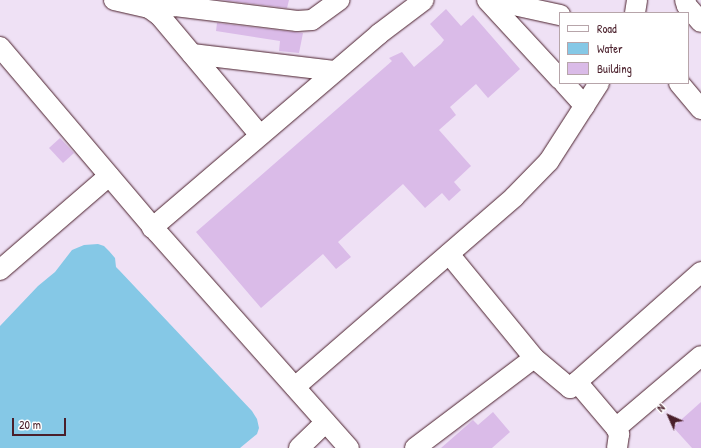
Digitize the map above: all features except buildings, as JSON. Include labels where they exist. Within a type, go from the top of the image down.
[{"type":"lane","points":[[114,0],[149,8],[182,6],[297,21],[312,20],[340,0]]},
{"type":"lane","points":[[152,228],[378,34],[424,0]]},
{"type":"lane","points":[[486,0],[559,78]]},
{"type":"lane","points":[[492,0],[559,15]]},
{"type":"lane","points":[[635,12],[637,0]]},
{"type":"lane","points":[[685,0],[687,6],[701,22]]},
{"type":"lane","points":[[149,8],[160,16],[260,135]]},
{"type":"lane","points":[[0,48],[152,228],[349,448]]},
{"type":"lane","points":[[192,54],[334,71]]},
{"type":"lane","points":[[565,84],[585,106]]},
{"type":"lane","points":[[295,387],[514,197],[549,161],[598,84]]},
{"type":"lane","points":[[680,84],[701,109]]},
{"type":"lane","points":[[2,263],[109,176]]},
{"type":"lane","points":[[449,254],[534,358],[570,388],[701,272]]},
{"type":"lane","points":[[616,428],[701,356]]},
{"type":"lane","points":[[415,448],[534,358]]},
{"type":"lane","points":[[577,382],[616,428],[619,434],[617,448]]},
{"type":"lane","points":[[299,448],[326,422]]},
{"type":"shaded area","points":[[0,0],[701,0],[701,448],[0,448]]},
{"type":"water","points":[[98,244],[104,246],[109,251],[115,258],[116,267],[252,411],[257,419],[259,428],[257,434],[240,448],[0,448],[0,326],[38,286],[55,272],[72,250],[84,245]]}]
